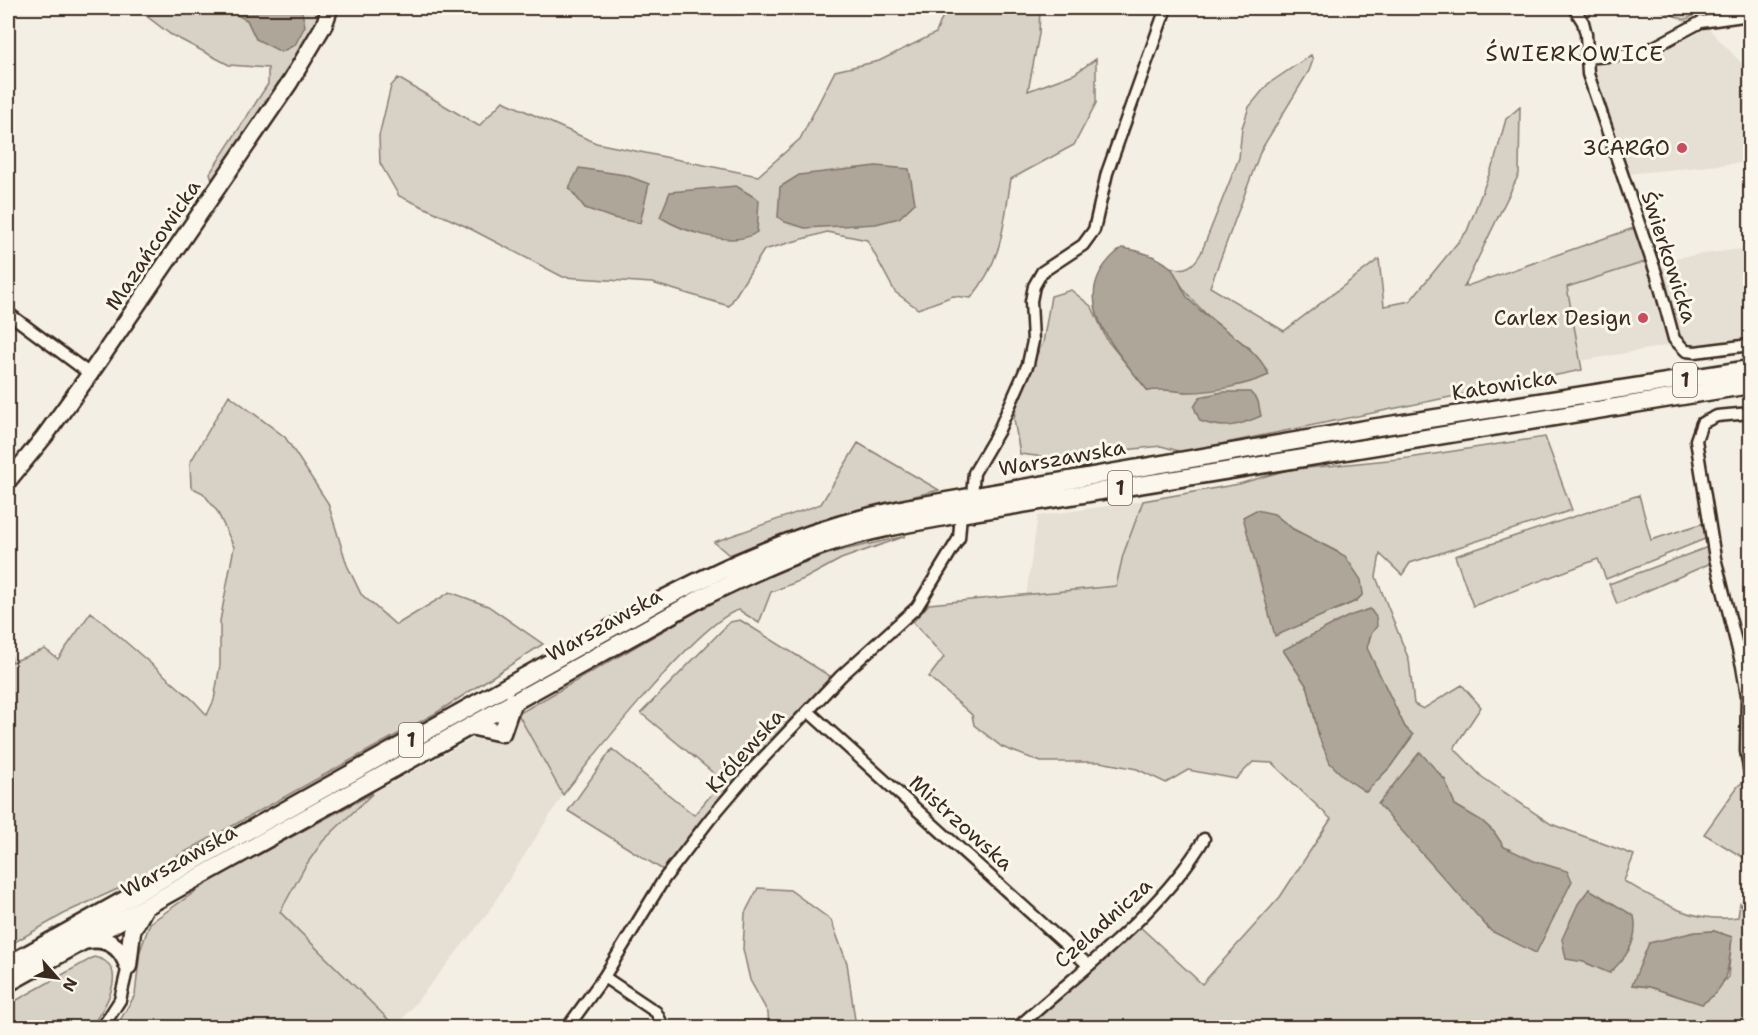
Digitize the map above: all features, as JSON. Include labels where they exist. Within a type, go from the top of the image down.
[{"type":"main road","name":"Katowicka","points":[[1265,446],[1750,369]]},
{"type":"main road","name":"Katowicka","points":[[1279,461],[1750,385]]},
{"type":"main road","name":"Warszawska","points":[[8,965],[724,568],[793,538],[854,519],[972,496],[1265,446]]},
{"type":"main road","name":"Warszawska","points":[[8,983],[470,726],[502,733],[513,701],[701,597],[756,571],[831,542],[898,525],[1279,461]]},
{"type":"main road","points":[[128,966],[132,931],[148,905]]},
{"type":"main road","points":[[77,944],[93,939],[110,942],[121,951],[128,966]]},
{"type":"street","name":"Mazańcowicka","points":[[8,481],[44,437],[90,374],[290,82],[324,25],[330,8]]},
{"type":"street","points":[[972,496],[974,473],[998,432],[1028,364],[1033,341],[1031,301],[1034,286],[1042,272],[1083,245],[1094,230],[1107,173],[1166,8]]},
{"type":"street","name":"Świerkowicka","points":[[1574,8],[1583,22],[1586,34],[1585,58],[1588,74],[1656,276],[1674,339],[1686,351],[1695,352],[1750,345]]},
{"type":"street","points":[[1585,58],[1643,53],[1701,21],[1750,15]]},
{"type":"street","points":[[8,313],[90,374]]},
{"type":"street","points":[[1750,413],[1710,418],[1702,423],[1696,440],[1715,558],[1744,676],[1747,695],[1746,751],[1750,774]]},
{"type":"street","name":"Królewska","points":[[567,1028],[604,976],[663,879],[743,779],[841,676],[917,607],[959,538],[961,514]]},
{"type":"street","name":"Mistrzowska","points":[[807,711],[1087,964]]},
{"type":"street","name":"Czeladnicza","points":[[1017,1028],[1173,885],[1204,839]]},
{"type":"street","points":[[102,1028],[120,1000],[128,966]]},
{"type":"street","points":[[604,976],[656,1012],[661,1022],[657,1028]]},
{"type":"shaded area","points":[[136,8],[223,8],[247,20],[256,39],[301,8],[320,8],[318,20],[307,42],[213,182],[210,173],[268,84],[268,68],[229,65],[170,34]]},
{"type":"shaded area","points":[[224,8],[301,8],[305,26],[295,45],[281,52],[256,39],[247,20]]},
{"type":"shaded area","points":[[946,8],[1040,8],[1039,34],[1028,91],[1074,74],[1096,59],[1096,103],[1074,145],[1011,179],[996,256],[982,284],[971,298],[953,296],[918,309],[895,292],[867,240],[827,232],[764,250],[729,306],[652,283],[563,277],[465,226],[399,196],[380,163],[379,136],[391,86],[398,78],[479,126],[503,101],[596,143],[758,176],[800,139],[835,71],[879,61],[936,33]]},
{"type":"shaded area","points":[[1655,8],[1708,8],[1685,20]]},
{"type":"shaded area","points":[[1708,28],[1750,72],[1750,88],[1744,90],[1750,100],[1750,162],[1626,174],[1593,73],[1596,64],[1628,62],[1656,55]]},
{"type":"shaded area","points":[[1311,55],[1313,60],[1309,71],[1261,150],[1210,287],[1284,331],[1379,259],[1384,306],[1410,301],[1467,231],[1495,159],[1506,119],[1520,107],[1519,174],[1464,287],[1634,228],[1648,261],[1567,287],[1582,370],[1182,452],[1161,446],[1053,458],[1020,454],[1014,419],[1021,384],[1043,343],[1051,296],[1071,290],[1092,307],[1107,340],[1148,391],[1161,388],[1186,392],[1250,348],[1226,331],[1195,303],[1170,267],[1180,269],[1188,267],[1201,253],[1239,158],[1242,128],[1249,107],[1268,84]]},
{"type":"shaded area","points":[[876,166],[909,169],[915,203],[899,218],[876,224],[805,228],[785,222],[778,217],[780,187],[799,175]]},
{"type":"shaded area","points":[[579,168],[625,175],[649,184],[640,223],[613,218],[585,208],[569,188]]},
{"type":"shaded area","points":[[736,186],[759,200],[757,232],[747,237],[735,239],[708,236],[681,228],[660,217],[670,192]]},
{"type":"shaded area","points":[[1122,248],[1147,254],[1169,266],[1188,298],[1243,343],[1262,363],[1269,375],[1216,390],[1148,391],[1109,339],[1099,321],[1094,302],[1096,284],[1104,266]]},
{"type":"shaded area","points":[[1750,248],[1750,340],[1693,348],[1688,346],[1680,336],[1657,260]]},
{"type":"shaded area","points":[[1648,261],[1670,345],[1581,361],[1567,286]]},
{"type":"shaded area","points":[[1223,392],[1250,392],[1258,401],[1261,416],[1231,426],[1200,421],[1194,407],[1200,397]]},
{"type":"shaded area","points":[[229,395],[285,437],[328,503],[347,565],[361,594],[396,625],[450,592],[488,606],[543,644],[436,713],[120,888],[69,911],[8,946],[8,645],[12,662],[45,649],[58,659],[91,612],[193,700],[207,715],[214,700],[220,665],[220,621],[234,547],[217,511],[203,493],[191,487],[190,463]]},
{"type":"shaded area","points":[[1545,437],[1572,510],[1410,563],[1402,575],[1380,554],[1376,577],[1409,660],[1414,704],[1423,709],[1462,685],[1481,707],[1454,748],[1482,777],[1551,824],[1634,855],[1624,881],[1678,910],[1707,917],[1738,917],[1740,903],[1750,919],[1750,1027],[1024,1027],[1137,924],[1202,984],[1280,897],[1331,819],[1272,763],[1253,762],[1236,779],[1188,770],[1166,783],[1137,769],[1100,762],[1041,762],[1002,747],[974,725],[972,715],[929,677],[944,657],[913,622],[929,604],[1116,586],[1123,555],[1143,501],[1239,484],[1287,470],[1409,458]],"holes":[[[1274,514],[1293,529],[1340,553],[1363,594],[1356,601],[1332,612],[1255,561],[1251,544]],[[1371,634],[1366,647],[1405,727],[1413,735],[1390,767],[1366,792],[1319,737],[1308,688],[1283,650]],[[1445,780],[1455,805],[1482,821],[1494,832],[1504,847],[1534,862],[1516,943],[1491,931],[1387,813]],[[1589,889],[1601,897],[1610,973],[1584,962]],[[1714,931],[1732,937],[1728,977],[1702,1004],[1650,987],[1632,985],[1665,945],[1684,936]]]},
{"type":"shaded area","points":[[858,443],[939,490],[822,519],[729,555],[714,542],[821,504]]},
{"type":"shaded area","points":[[1639,495],[1651,540],[1704,523],[1705,539],[1606,579],[1598,559],[1473,606],[1455,556]]},
{"type":"shaded area","points":[[1143,501],[1123,555],[1116,586],[1026,595],[1038,516]]},
{"type":"shaded area","points":[[1256,510],[1274,514],[1293,529],[1345,556],[1361,580],[1363,594],[1356,601],[1275,636],[1243,517]]},
{"type":"shaded area","points":[[906,536],[841,559],[804,579],[771,592],[759,623],[739,610],[722,619],[699,638],[647,692],[563,795],[518,714],[715,601],[786,569],[834,552]]},
{"type":"shaded area","points":[[1708,547],[1711,563],[1617,604],[1609,584]]},
{"type":"shaded area","points":[[1370,609],[1376,617],[1377,626],[1371,634],[1367,648],[1405,727],[1413,735],[1390,767],[1366,792],[1345,778],[1330,763],[1319,737],[1308,688],[1283,650],[1349,616]]},
{"type":"shaded area","points":[[740,620],[833,678],[744,768],[663,870],[568,811],[612,749],[694,815],[723,781],[641,713],[730,622]]},
{"type":"shaded area","points":[[518,714],[563,795],[485,917],[397,1026],[280,912],[323,840],[373,793]]},
{"type":"shaded area","points":[[1420,752],[1445,780],[1455,805],[1482,821],[1494,832],[1504,847],[1534,861],[1567,871],[1572,881],[1536,953],[1491,931],[1378,804]]},
{"type":"shaded area","points":[[1747,779],[1750,785],[1744,858],[1704,834],[1738,786]]},
{"type":"shaded area","points":[[373,793],[323,841],[306,865],[280,912],[396,1027],[116,1027],[135,995],[140,951],[150,923],[215,878]]},
{"type":"shaded area","points":[[758,888],[790,890],[831,920],[847,963],[856,1027],[769,1027],[768,1013],[750,980],[743,949],[745,913]]},
{"type":"shaded area","points":[[1589,889],[1634,916],[1635,933],[1630,948],[1609,973],[1584,962],[1566,959],[1562,939],[1578,904]]},
{"type":"shaded area","points":[[1714,931],[1732,937],[1730,957],[1723,983],[1711,998],[1702,1004],[1650,987],[1632,985],[1649,943],[1695,932]]},
{"type":"shaded area","points":[[94,957],[105,961],[112,968],[113,978],[108,999],[90,1027],[21,1027],[8,1019],[8,1005]]},
{"type":"place","name":"3CARGO","points":[[1682,148]]},
{"type":"place","name":"Carlex Design","points":[[1643,318]]},
{"type":"district","name":"ŚWIERKOWICE","points":[[1575,53]]}]
